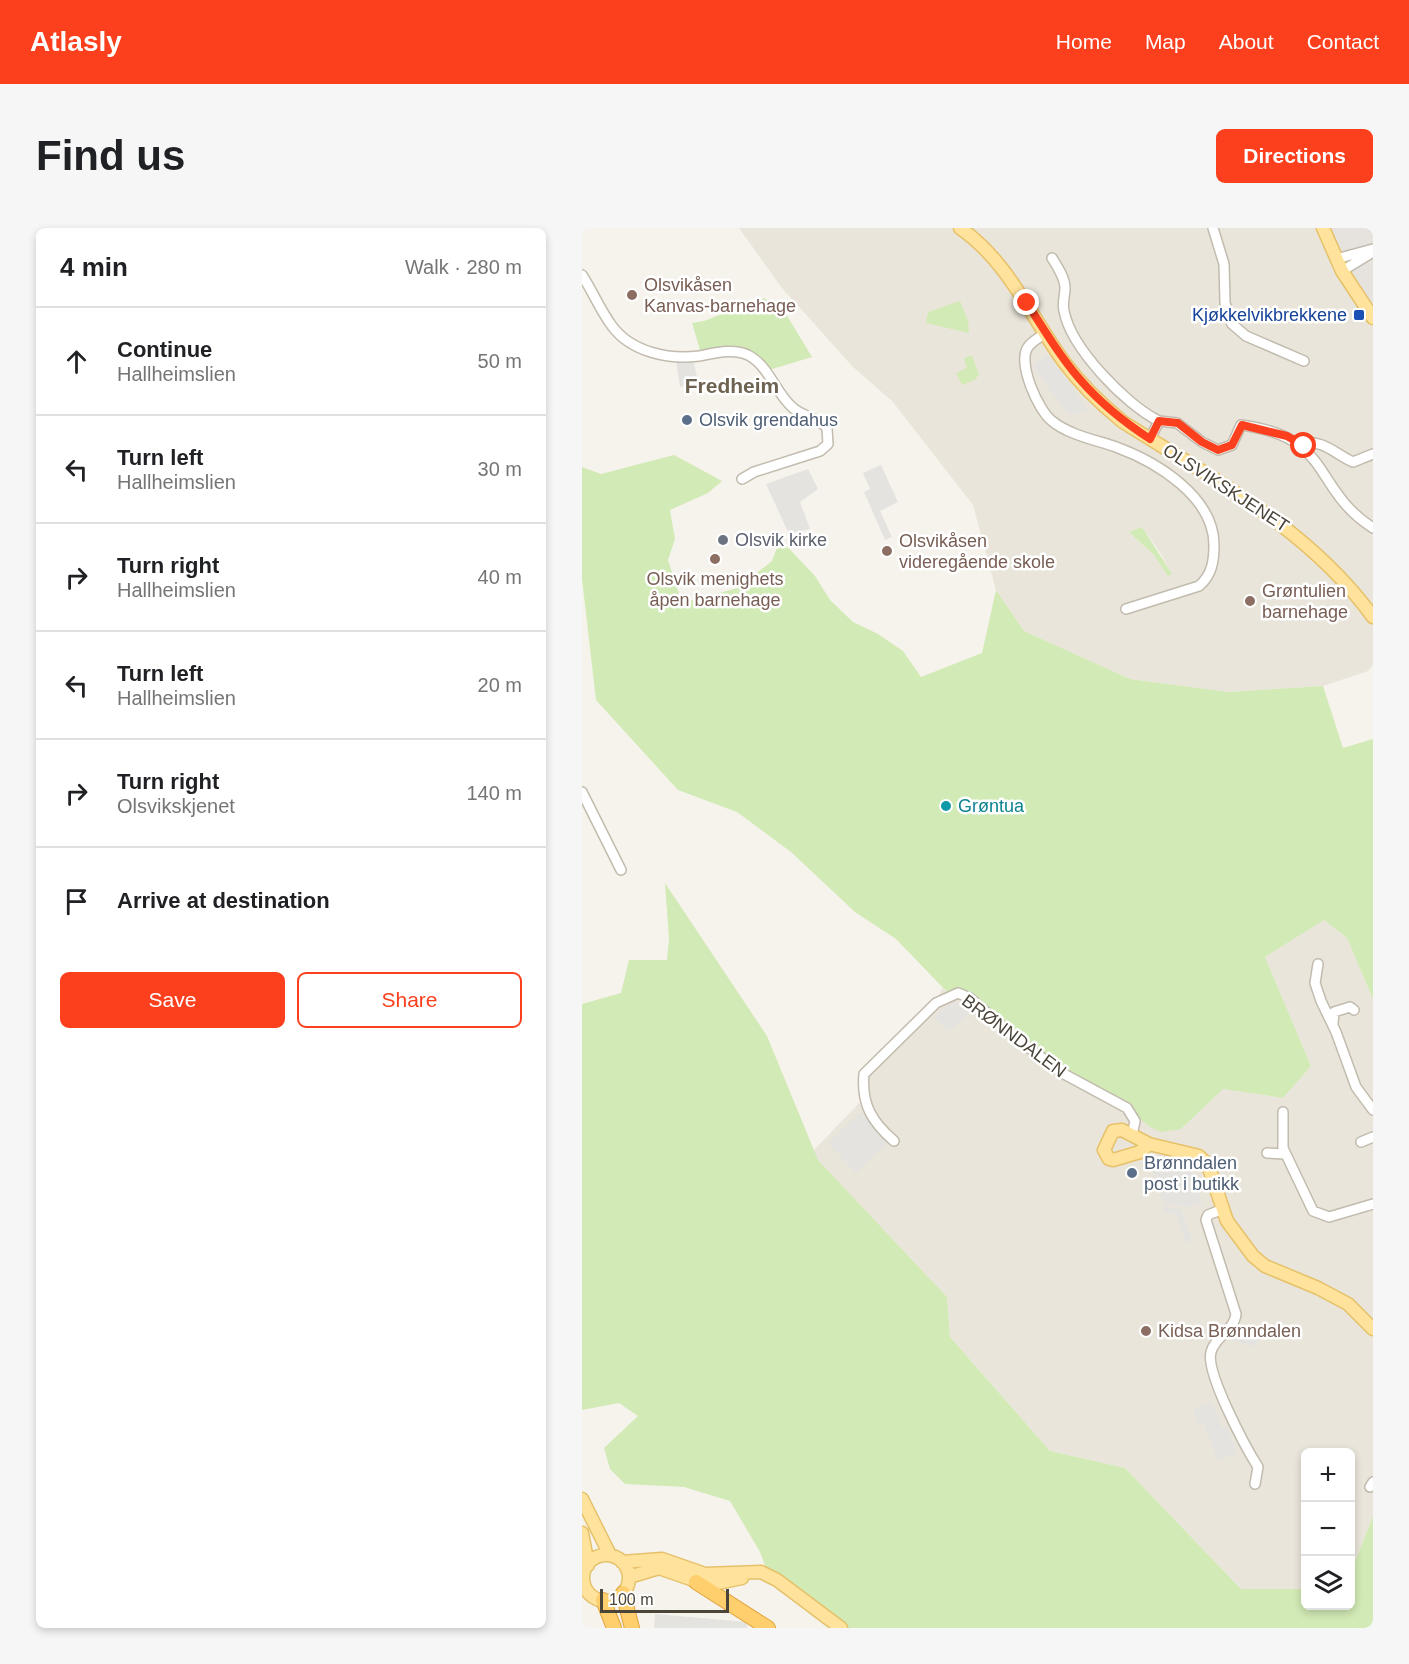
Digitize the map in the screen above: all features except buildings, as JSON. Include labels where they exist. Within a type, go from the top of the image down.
[{"type":"highway","points":[[696,1582],[768,1628]]},
{"type":"highway","points":[[623,1593],[632,1628]]},
{"type":"highway","points":[[592,1597],[614,1628]]},
{"type":"main road","name":"OLSVIKSKJENET","points":[[960,228],[1012,282],[1065,363],[1102,405],[1150,439],[1277,519],[1303,540],[1357,595],[1373,617]]},
{"type":"main road","points":[[1323,228],[1342,271],[1373,318]]},
{"type":"main road","points":[[1149,1144],[1140,1152],[1121,1159],[1109,1159],[1104,1149],[1113,1131],[1122,1130],[1149,1144],[1190,1152],[1204,1160],[1223,1209],[1237,1237],[1258,1261],[1283,1275],[1326,1292],[1348,1304],[1373,1329]]},
{"type":"main road","points":[[582,1499],[610,1555],[622,1562],[629,1577],[623,1593],[614,1599],[592,1597],[583,1579],[588,1565],[582,1533]]},
{"type":"main road","points":[[588,1565],[600,1556],[610,1555]]},
{"type":"main road","points":[[622,1562],[662,1558],[705,1574],[758,1568],[841,1628]]},
{"type":"main road","points":[[629,1577],[659,1568],[696,1582],[716,1585],[758,1568]]},
{"type":"street","points":[[1213,228],[1224,264],[1224,303],[1232,324],[1246,336],[1304,361]]},
{"type":"street","points":[[1336,259],[1373,250]]},
{"type":"street","points":[[1342,271],[1373,250]]},
{"type":"street","points":[[1052,258],[1065,287],[1064,311],[1076,337],[1108,381],[1129,401],[1159,421],[1178,423],[1202,442],[1218,450],[1232,445],[1242,425],[1277,432],[1300,444],[1314,456],[1354,516],[1373,528]]},
{"type":"street","points":[[582,275],[602,312],[621,336],[638,346],[665,356],[693,357],[730,351],[749,356],[769,375],[793,409],[819,421],[827,428],[828,444],[820,451],[753,472],[742,479]]},
{"type":"street","points":[[1046,333],[1030,344],[1025,353],[1028,376],[1043,411],[1053,422],[1119,448],[1165,473],[1198,501],[1211,520],[1214,547],[1208,578],[1199,586],[1126,609]]},
{"type":"street","points":[[1150,439],[1159,421]]},
{"type":"street","points":[[1300,444],[1309,442],[1323,444],[1353,462],[1373,454]]},
{"type":"street","points":[[582,792],[621,870]]},
{"type":"street","points":[[1318,964],[1315,983],[1333,1023],[1356,1087],[1373,1110]]},
{"type":"street","name":"BRØNNDALEN","points":[[894,1141],[869,1114],[864,1098],[864,1074],[936,1003],[958,993],[970,998],[1018,1040],[1064,1074],[1127,1108],[1135,1121],[1132,1135]]},
{"type":"street","points":[[1333,1023],[1334,1012],[1350,1007],[1354,1010]]},
{"type":"street","points":[[1283,1112],[1282,1139],[1285,1154],[1309,1204],[1319,1215],[1329,1217],[1373,1206]]},
{"type":"street","points":[[1361,1142],[1373,1137]]},
{"type":"street","points":[[1267,1153],[1285,1154]]},
{"type":"street","points":[[1223,1209],[1208,1215],[1206,1220],[1236,1314],[1233,1326],[1215,1343],[1210,1357],[1231,1417],[1258,1467],[1255,1484]]},
{"type":"shaded area","points":[[739,228],[1323,228],[1373,318],[1373,665],[1368,671],[1323,686],[1227,692],[1130,679],[1024,631],[996,590],[973,505],[892,401],[853,367],[782,288]],"holes":[[[1049,354],[1069,415],[1033,365]],[[1142,527],[1161,554],[1171,573],[1169,576],[1154,555],[1129,532]]]},
{"type":"shaded area","points":[[1323,228],[1373,228],[1373,314]]},
{"type":"shaded area","points":[[1048,354],[1089,411],[1069,415],[1047,386],[1033,365]]},
{"type":"shaded area","points":[[693,358],[698,382],[680,387],[676,361]]},
{"type":"shaded area","points":[[881,465],[898,502],[880,511],[892,537],[885,540],[864,492],[870,489],[863,473]]},
{"type":"shaded area","points":[[808,469],[818,489],[800,502],[810,529],[789,534],[766,484]]},
{"type":"shaded area","points":[[1324,920],[1347,938],[1373,999],[1373,1516],[1355,1562],[1355,1448],[1301,1448],[1301,1589],[1241,1589],[1125,1468],[1050,1451],[950,1337],[947,1297],[811,1153],[864,1098],[864,1074],[936,1003],[942,988],[950,995],[958,993],[1181,1129],[1223,1089],[1283,1098],[1311,1066],[1265,957]]},
{"type":"shaded area","points":[[954,999],[968,1014],[949,1032],[934,1017]]},
{"type":"shaded area","points":[[861,1112],[889,1141],[856,1173],[828,1143]]},
{"type":"shaded area","points":[[1161,1158],[1180,1160],[1182,1165],[1188,1164],[1203,1203],[1187,1207],[1164,1203],[1149,1162]]},
{"type":"shaded area","points":[[1165,1206],[1181,1209],[1192,1240],[1186,1243],[1176,1215],[1164,1212]]},
{"type":"shaded area","points":[[1238,1326],[1264,1333],[1253,1347],[1228,1338]]},
{"type":"shaded area","points":[[1212,1402],[1222,1428],[1227,1427],[1237,1453],[1218,1461],[1204,1423],[1198,1424],[1193,1409]]},
{"type":"shaded area","points":[[655,1614],[747,1622],[747,1628],[654,1628]]},
{"type":"green space","points":[[764,298],[786,314],[812,357],[769,370],[738,349],[701,353],[692,323],[704,321]]},
{"type":"green space","points":[[960,301],[968,321],[969,333],[926,323],[928,312]]},
{"type":"green space","points":[[972,356],[979,374],[975,380],[962,385],[956,373],[967,368],[964,359]]},
{"type":"green space","points":[[674,455],[722,481],[708,493],[670,510],[675,539],[668,560],[682,603],[738,588],[772,561],[780,539],[815,576],[830,600],[853,622],[878,634],[903,651],[921,677],[982,653],[996,590],[1024,631],[1130,679],[1228,692],[1323,686],[1343,748],[1373,739],[1373,999],[1347,938],[1324,920],[1265,957],[1311,1066],[1283,1098],[1223,1089],[1181,1129],[1161,1132],[1150,1127],[1127,1108],[1091,1090],[970,998],[950,995],[896,939],[855,912],[791,852],[737,812],[678,790],[596,700],[582,579],[582,467],[601,474]]},
{"type":"green space","points":[[1142,527],[1172,574],[1168,576],[1154,555],[1129,532]]},
{"type":"green space","points":[[665,883],[767,1036],[818,1160],[947,1297],[950,1337],[1050,1451],[1125,1468],[1241,1589],[1301,1589],[1301,1610],[1355,1610],[1355,1562],[1373,1516],[1373,1628],[828,1628],[772,1584],[760,1552],[730,1501],[684,1487],[625,1484],[610,1469],[604,1448],[638,1416],[619,1403],[582,1410],[582,1004],[621,993],[629,960],[667,960],[669,939]]},
{"type":"place","name":"Olsvikåsen Kanvas-barnehage","points":[[632,295]]},
{"type":"place","name":"Kjøkkelvikbrekkene","points":[[1359,315]]},
{"type":"place","name":"Olsvik grendahus","points":[[687,420]]},
{"type":"place","name":"Olsvik kirke","points":[[723,540]]},
{"type":"place","name":"Olsvikåsen videregående skole","points":[[887,551]]},
{"type":"place","name":"Olsvik menighets åpen barnehage","points":[[715,559]]},
{"type":"place","name":"Grøntulien barnehage","points":[[1250,601]]},
{"type":"place","name":"Grøntua","points":[[946,806]]},
{"type":"place","name":"Brønndalen post i butikk","points":[[1132,1173]]},
{"type":"place","name":"Kidsa Brønndalen","points":[[1146,1331]]},
{"type":"district","name":"Fredheim","points":[[732,385]]},
{"type":"route","points":[[1027,303],[1065,363],[1090,393],[1123,422],[1150,439],[1159,421],[1170,421],[1178,423],[1202,442],[1218,450],[1232,445],[1241,425],[1277,432],[1304,446]]}]
